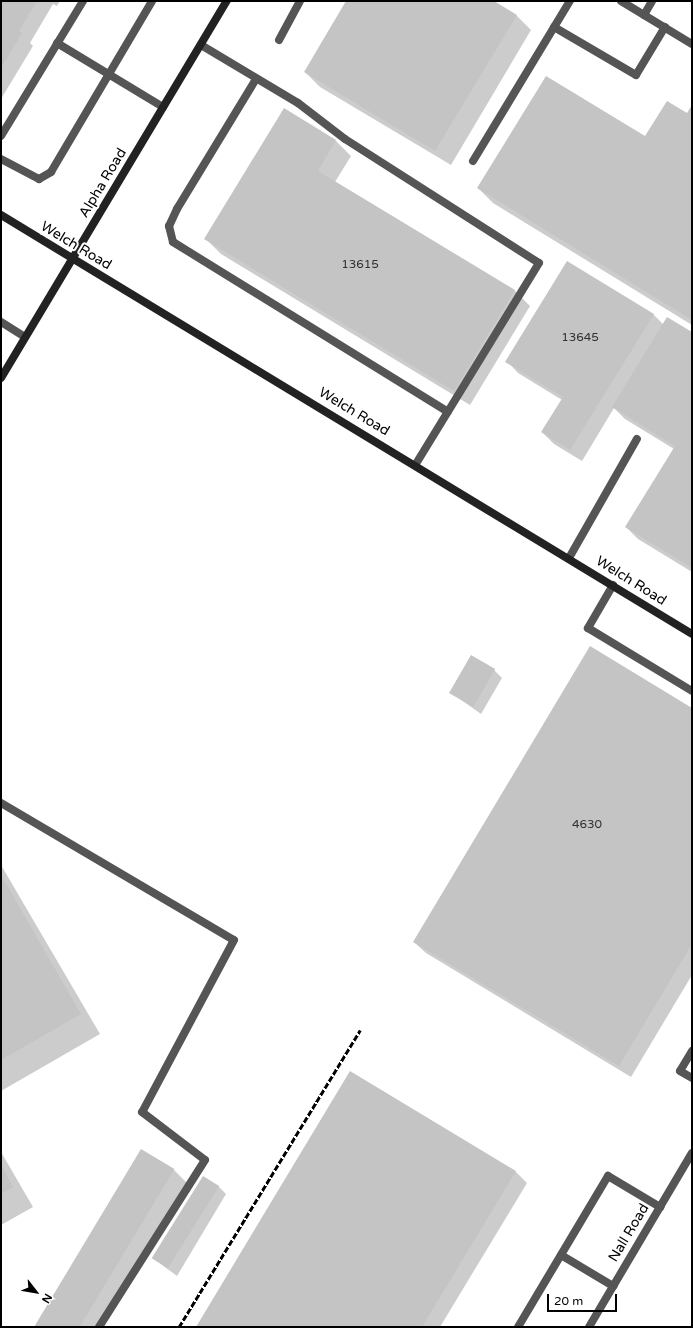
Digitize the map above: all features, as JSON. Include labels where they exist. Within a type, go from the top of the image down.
[{"type":"street","points":[[1,136],[83,1]]},
{"type":"street","points":[[1,158],[38,179],[51,172],[152,1]]},
{"type":"street","name":"Alpha Road","points":[[1,378],[227,1]]},
{"type":"street","points":[[279,40],[300,1]]},
{"type":"street","points":[[473,161],[570,1]]},
{"type":"street","points":[[621,1],[692,44]]},
{"type":"street","points":[[644,15],[652,1]]},
{"type":"street","points":[[554,27],[636,75],[665,27]]},
{"type":"street","points":[[57,44],[163,108]]},
{"type":"street","points":[[201,46],[298,104],[345,139],[539,263],[416,464]]},
{"type":"street","points":[[256,79],[177,209],[169,226],[173,242],[448,412]]},
{"type":"street","name":"Welch Road","points":[[1,215],[72,259],[416,464],[692,634]]},
{"type":"street","points":[[1,322],[25,337]]},
{"type":"street","points":[[569,558],[637,439]]},
{"type":"street","points":[[613,585],[588,628],[692,691]]},
{"type":"street","points":[[1,803],[234,940],[142,1112],[205,1160],[99,1327]]},
{"type":"street","points":[[692,1051],[680,1071],[692,1078]]},
{"type":"street","name":"Nall Road","points":[[589,1327],[691,1155]]},
{"type":"street","points":[[518,1327],[608,1176],[660,1207]]},
{"type":"street","points":[[561,1255],[613,1286]]},
{"type":"building","points":[[1,1],[37,1],[19,31],[22,33],[1,68]]},
{"type":"building","points":[[346,1],[494,1],[517,15],[435,151],[304,72]]},
{"type":"building","points":[[546,76],[645,136],[667,101],[687,113],[692,105],[692,320],[477,188]]},
{"type":"building","points":[[284,108],[336,140],[318,171],[515,290],[454,391],[204,239]]},
{"type":"building","points":[[567,261],[654,314],[570,450],[541,432],[563,397],[505,362]]},
{"type":"building","points":[[667,317],[692,332],[692,568],[625,527],[675,446],[612,407]]},
{"type":"building","points":[[590,646],[692,708],[692,944],[619,1066],[413,942]]},
{"type":"building","points":[[471,655],[495,669],[473,707],[449,693]]},
{"type":"building","points":[[1,875],[81,1014],[1,1060]]},
{"type":"building","points":[[350,1071],[516,1171],[422,1327],[196,1327]]},
{"type":"building","points":[[141,1149],[174,1169],[80,1327],[34,1327]]},
{"type":"building","points":[[1,1165],[13,1187],[1,1194]]},
{"type":"building","points":[[203,1176],[219,1186],[168,1268],[152,1258]]},
{"type":"railway","points":[[179,1327],[360,1030]]}]
